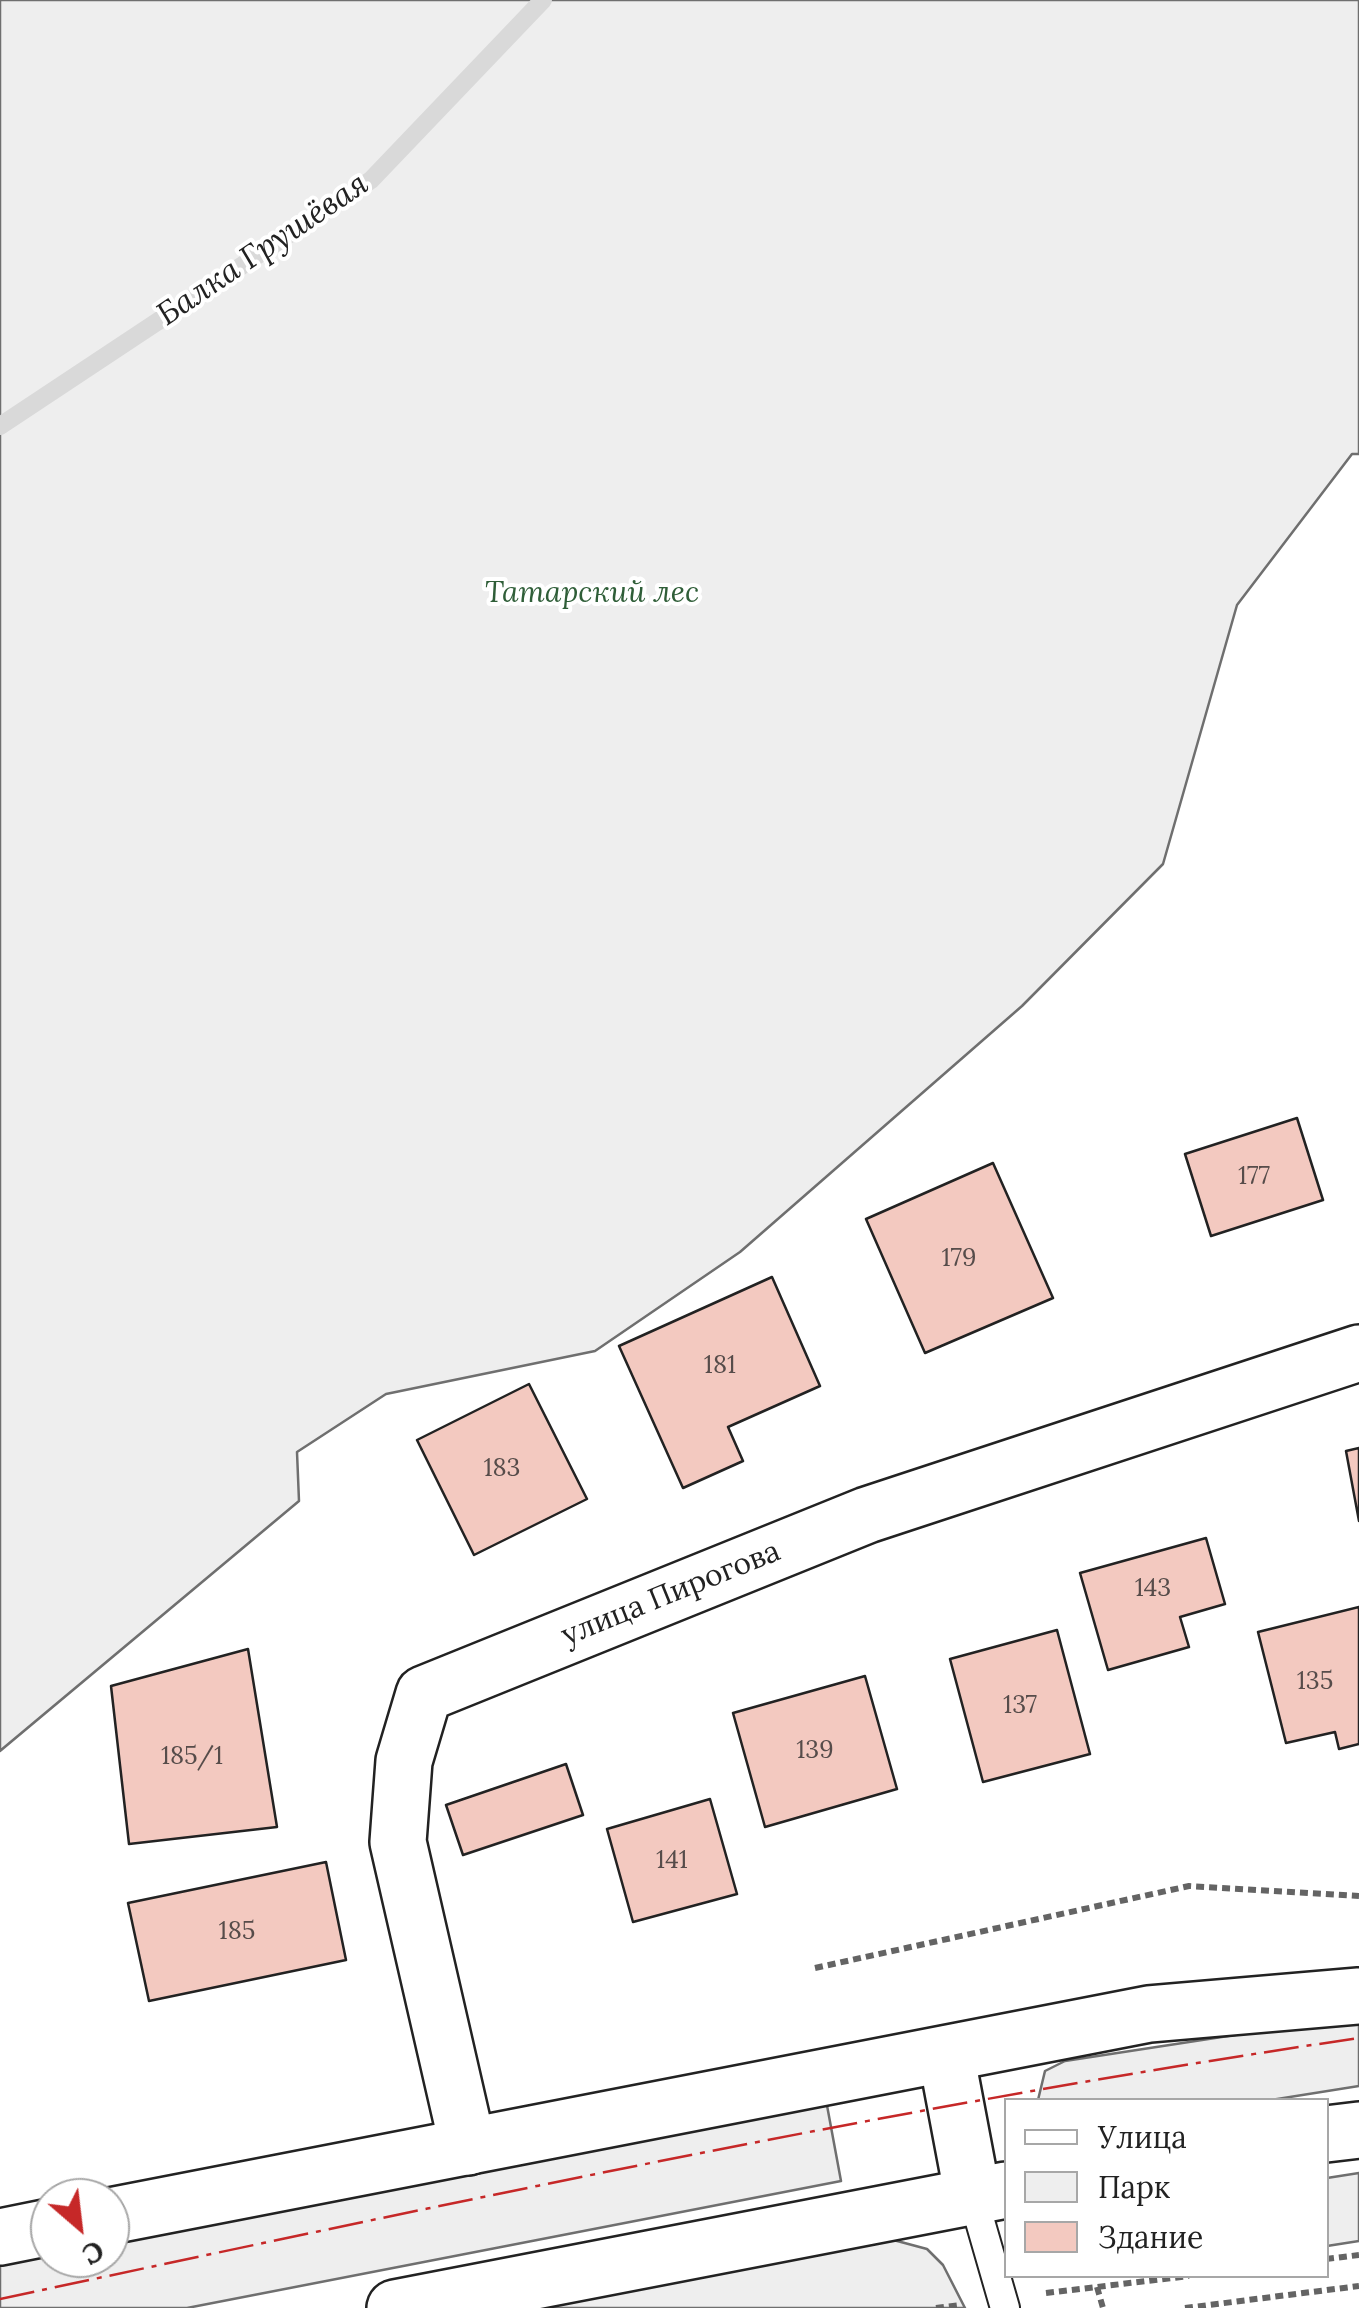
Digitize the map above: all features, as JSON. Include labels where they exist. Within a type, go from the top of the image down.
[{"type":"main road","name":"улица Пирогова","points":[[468,2147],[398,1842],[404,1761],[424,1694],[867,1515],[1359,1353]]},
{"type":"main road","points":[[130,2212],[1149,2014],[1359,1996]]},
{"type":"main road","points":[[396,2308],[990,2194],[946,2054]]},
{"type":"main road","points":[[1329,2134],[1359,2130]]},
{"type":"main road","points":[[0,2237],[30,2231]]},
{"type":"lane","points":[[990,2194],[1004,2304]]},
{"type":"path","points":[[815,1968],[1189,1886],[1359,1896]]},
{"type":"path","points":[[1329,2258],[1359,2254]]},
{"type":"path","points":[[936,2308],[1004,2304],[1172,2278]]},
{"type":"path","points":[[1185,2308],[1359,2286]]},
{"type":"path","points":[[1097,2287],[1103,2308]]},
{"type":"green space","name":"Татарский лес","points":[[0,0],[1359,0],[1359,454],[1352,454],[1237,605],[1163,864],[1022,1006],[740,1252],[595,1351],[386,1394],[297,1452],[299,1501],[0,1751]]},
{"type":"green space","points":[[1359,2016],[1359,2086],[1284,2098],[1038,2098],[1045,2071],[1065,2061]]},
{"type":"green space","points":[[826,2100],[841,2181],[187,2308],[0,2308],[0,2262],[30,2256],[30,2278],[130,2278],[130,2236]]},
{"type":"green space","points":[[1359,2173],[1359,2241],[1329,2246],[1329,2178]]},
{"type":"green space","points":[[886,2238],[927,2249],[943,2265],[965,2308],[521,2308]]},
{"type":"building","points":[[1297,1118],[1323,1200],[1211,1236],[1185,1154]]},
{"type":"building","points":[[993,1163],[1053,1298],[925,1353],[866,1219]]},
{"type":"building","points":[[772,1277],[820,1386],[728,1427],[743,1461],[683,1488],[619,1346]]},
{"type":"building","points":[[529,1384],[587,1499],[474,1555],[417,1440]]},
{"type":"building","points":[[1359,1448],[1359,1521],[1346,1451]]},
{"type":"building","points":[[1206,1538],[1225,1604],[1180,1617],[1189,1647],[1108,1670],[1080,1573]]},
{"type":"building","points":[[1359,1607],[1359,1744],[1339,1749],[1335,1732],[1286,1743],[1258,1632]]},
{"type":"building","points":[[1057,1630],[1090,1754],[983,1782],[950,1659]]},
{"type":"building","points":[[248,1649],[277,1827],[129,1844],[111,1686]]},
{"type":"building","points":[[865,1676],[897,1789],[765,1827],[733,1713]]},
{"type":"building","points":[[566,1764],[583,1815],[463,1855],[446,1805]]},
{"type":"building","points":[[710,1799],[737,1894],[633,1922],[607,1829]]},
{"type":"building","points":[[326,1862],[346,1960],[149,2001],[128,1903]]},
{"type":"waterway","name":"Балка Грушёвая","points":[[0,426],[371,180],[543,0]]},
{"type":"power","points":[[0,2299],[848,2125],[1359,2038]]}]
